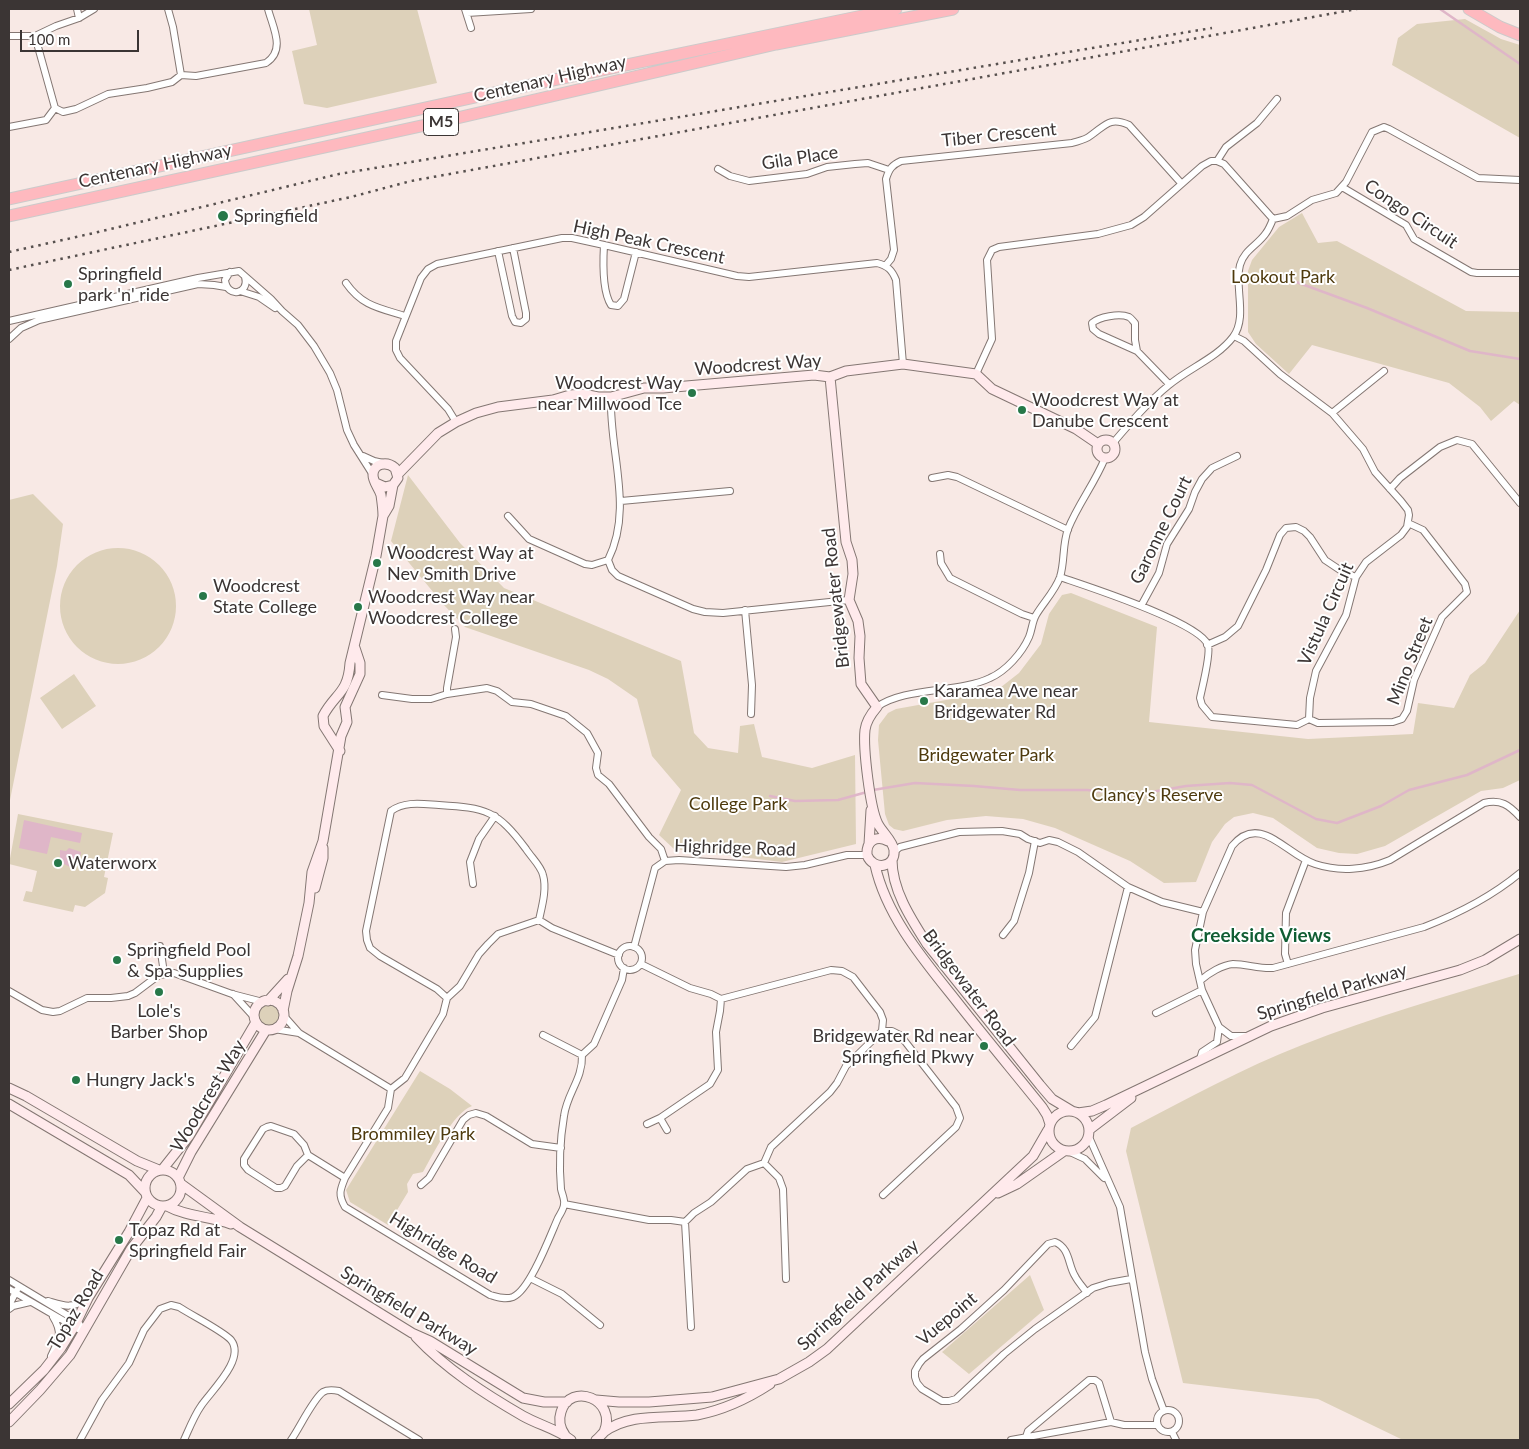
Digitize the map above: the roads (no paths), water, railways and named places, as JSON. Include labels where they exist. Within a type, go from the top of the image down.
[{"type":"highway","points":[[846,18],[856,12],[870,9]]},
{"type":"highway","name":"Centenary Highway","points":[[9,199],[441,104],[896,9]]},
{"type":"highway","name":"Centenary Highway","points":[[9,216],[435,123],[776,44],[953,9]]},
{"type":"highway","points":[[1469,9],[1500,27],[1520,35]]},
{"type":"street","points":[[77,9],[79,18]]},
{"type":"street","points":[[9,36],[35,36],[79,18],[94,9]]},
{"type":"street","points":[[168,9],[174,27],[182,75]]},
{"type":"street","points":[[35,36],[55,108],[63,112],[76,109],[108,94],[172,82],[182,75],[196,76],[266,63],[276,53],[277,45],[268,9]]},
{"type":"street","points":[[472,28],[466,11],[531,9]]},
{"type":"street","points":[[1217,160],[1226,147],[1265,115],[1276,99]]},
{"type":"street","points":[[9,127],[46,120],[55,108]]},
{"type":"street","name":"Tiber Crescent","points":[[889,170],[894,164],[902,161],[1072,143],[1090,136],[1111,121],[1121,121],[1129,125],[1181,183]]},
{"type":"street","name":"Congo Circuit","points":[[1273,219],[1287,216],[1312,200],[1336,193],[1342,187],[1372,132],[1384,127],[1478,178],[1520,180]]},
{"type":"street","points":[[1098,444],[1076,429],[992,389],[976,374],[992,339],[987,260],[992,250],[999,247],[1098,234],[1131,225],[1144,217],[1202,166],[1217,160],[1224,164],[1273,219],[1266,234],[1247,252],[1240,263],[1238,275],[1240,313],[1238,326],[1234,336],[1211,356],[1169,384],[1113,443]]},
{"type":"street","name":"Gila Place","points":[[718,169],[730,176],[750,181],[807,174],[827,167],[855,164],[868,164],[889,170]]},
{"type":"street","points":[[889,170],[886,179],[894,250],[891,259],[886,265],[893,271],[896,280],[903,364]]},
{"type":"street","name":"Congo Circuit","points":[[1342,187],[1406,225],[1414,238],[1471,272],[1520,272]]},
{"type":"street","name":"High Peak Crescent","points":[[456,422],[448,409],[400,358],[396,350],[396,341],[421,278],[428,269],[437,264],[562,238],[572,238],[737,276],[749,277],[877,263],[886,265]]},
{"type":"street","points":[[604,245],[606,298],[611,305],[618,306],[624,299],[636,252]]},
{"type":"street","points":[[498,251],[512,316],[515,322],[522,323],[526,319],[526,313],[513,248]]},
{"type":"street","points":[[9,321],[238,271],[271,299],[282,312]]},
{"type":"street","points":[[226,287],[225,280],[231,272]]},
{"type":"street","points":[[240,291],[246,283],[244,276]]},
{"type":"street","points":[[346,282],[354,295],[363,302],[405,316]]},
{"type":"street","points":[[9,339],[21,328],[39,320],[198,284],[226,287],[231,291],[240,291],[259,298],[282,312],[298,325],[330,373],[337,390],[347,430],[375,479],[384,516]]},
{"type":"street","points":[[1137,351],[1135,323],[1129,317],[1119,316],[1097,319],[1092,323],[1093,329],[1100,334],[1137,351],[1169,384]]},
{"type":"street","points":[[9,329],[9,339]]},
{"type":"street","points":[[1234,336],[1244,341],[1286,378],[1332,413],[1363,449],[1375,472],[1408,510],[1408,523]]},
{"type":"street","name":"Woodcrest Way","points":[[398,474],[438,433],[476,412],[498,407],[552,400],[570,395],[583,394],[611,397],[644,388],[814,375],[830,377],[846,371],[903,364],[976,374]]},
{"type":"street","points":[[1332,413],[1384,371]]},
{"type":"street","name":"Bridgewater Road","points":[[830,377],[846,542],[852,560],[853,574],[849,600],[858,621],[861,684],[877,707],[870,715],[865,729],[872,807],[877,824],[893,849],[892,871],[899,893],[927,944],[1052,1100],[1075,1112]]},
{"type":"street","points":[[611,397],[621,501],[618,531],[608,560],[612,570],[618,576],[693,609],[705,612],[723,613],[849,600]]},
{"type":"street","points":[[1104,440],[1113,443],[1114,453],[1110,458],[1101,457],[1096,448],[1098,444],[1104,440]]},
{"type":"street","points":[[1390,490],[1400,478],[1440,446],[1457,440],[1472,444],[1520,503]]},
{"type":"street","points":[[340,751],[322,720],[327,710],[346,685],[384,516],[389,506],[393,485],[398,474],[395,468],[362,455]]},
{"type":"street","name":"Woodcrest Way","points":[[386,464],[403,462],[418,455]]},
{"type":"street","name":"Garonne Court","points":[[1141,606],[1159,573],[1168,544],[1189,509],[1202,479],[1212,468],[1237,456]]},
{"type":"street","points":[[877,707],[890,700],[958,687],[991,678],[1006,667],[1029,637],[1034,618],[1056,587],[1060,577],[1063,547],[1068,530],[1105,458]]},
{"type":"street","points":[[375,479],[377,467],[386,464]]},
{"type":"street","points":[[932,478],[948,476],[957,478],[1068,530]]},
{"type":"street","points":[[375,479],[385,488],[393,485]]},
{"type":"street","points":[[621,501],[730,491]]},
{"type":"street","points":[[508,516],[529,539],[538,544],[585,564],[592,565],[608,560]]},
{"type":"street","name":"Vistula Circuit","points":[[1309,719],[1310,698],[1316,671],[1346,615],[1356,577],[1362,565],[1401,535],[1408,523]]},
{"type":"street","name":"Mino Street","points":[[1309,719],[1318,723],[1393,722],[1402,719],[1407,711],[1414,680],[1442,617],[1464,597],[1467,588],[1466,584],[1423,530],[1408,523]]},
{"type":"street","points":[[1208,645],[1225,638],[1238,626],[1266,570],[1273,548],[1286,528],[1296,527],[1304,531],[1326,560],[1343,572],[1356,577]]},
{"type":"street","points":[[940,554],[941,563],[950,578],[1022,614],[1034,618]]},
{"type":"street","points":[[1060,577],[1141,606],[1172,620],[1204,638],[1209,650],[1200,698],[1202,705],[1212,717],[1297,725],[1309,719]]},
{"type":"street","points":[[745,610],[752,685],[751,714]]},
{"type":"street","points":[[447,694],[456,637],[455,629]]},
{"type":"street","points":[[270,1030],[281,1024],[284,998],[298,956],[309,902],[312,872],[322,841],[343,729],[347,722],[345,714],[347,702],[360,674],[360,663],[355,648]]},
{"type":"street","points":[[382,695],[412,699],[431,699],[447,694],[487,688],[497,691],[512,702],[531,704],[556,712],[574,721],[587,733],[598,753],[596,768],[598,775],[609,784],[649,837],[661,849],[665,861]]},
{"type":"street","points":[[327,710],[336,708],[345,714]]},
{"type":"street","points":[[327,730],[336,732],[343,729]]},
{"type":"street","points":[[1248,1036],[1231,1036],[1219,1027],[1202,990],[1195,950],[1203,912],[1232,846],[1237,839],[1258,832],[1266,834],[1306,860],[1322,866],[1346,869],[1376,866],[1390,860],[1484,803],[1492,801],[1505,803],[1511,806],[1520,817]]},
{"type":"street","points":[[447,998],[437,989],[380,956],[370,948],[367,940],[366,931],[391,811],[399,806],[422,804],[480,809],[495,816],[510,828],[543,873],[544,887],[539,920]]},
{"type":"street","name":"Bridgewater Road","points":[[869,844],[869,825],[872,807]]},
{"type":"street","points":[[473,884],[470,862],[479,839],[495,816]]},
{"type":"street","points":[[893,849],[880,838],[872,841],[869,844],[868,859],[875,865],[884,865],[893,849],[959,832],[1002,831],[1020,834],[1040,843],[1049,840],[1058,842],[1078,852],[1128,887],[1162,902],[1203,912]]},
{"type":"street","points":[[1003,935],[1014,922],[1029,873],[1035,841]]},
{"type":"street","name":"Highridge Road","points":[[634,947],[655,868],[665,861],[679,860],[786,867],[805,865],[847,855],[867,855]]},
{"type":"street","points":[[1288,964],[1285,954],[1286,913],[1306,860]]},
{"type":"street","name":"Bridgewater Road","points":[[875,865],[894,914],[926,964],[1042,1107],[1047,1114],[1049,1127]]},
{"type":"street","points":[[1200,980],[1232,964],[1265,968],[1288,964],[1424,927],[1482,901],[1520,873]]},
{"type":"street","points":[[1071,1046],[1095,1017],[1128,887]]},
{"type":"street","points":[[539,920],[552,928],[619,955]]},
{"type":"street","points":[[9,991],[42,1010],[53,1012],[60,1011],[87,998],[128,996],[135,993],[158,975],[174,973],[232,994],[277,1003],[283,1014],[299,1033],[391,1089],[405,1078],[443,1014],[447,998],[460,986],[480,954],[498,934],[539,920]]},
{"type":"street","name":"Springfield Parkway","points":[[1075,1112],[1092,1111],[1106,1105],[1271,1026],[1322,1008],[1415,984],[1460,970],[1485,960],[1520,939]]},
{"type":"street","points":[[160,946],[164,973]]},
{"type":"street","points":[[634,947],[641,954],[641,964],[633,969],[624,968],[620,962],[619,955],[625,948],[634,947]]},
{"type":"street","points":[[641,964],[690,988],[711,994],[720,999],[831,970],[842,971],[853,977],[880,1012],[883,1020],[882,1031],[846,1066],[830,1092],[771,1147],[764,1163],[747,1169],[711,1202],[694,1212],[685,1222],[691,1327]]},
{"type":"street","name":"Highridge Road","points":[[391,1089],[388,1108],[345,1178],[340,1190],[340,1198],[346,1206],[490,1295],[501,1299],[513,1298],[530,1278],[552,1234],[564,1204],[561,1190],[561,1148],[564,1110],[568,1097],[580,1075],[582,1055],[594,1044],[622,980],[624,968]]},
{"type":"street","points":[[255,1019],[256,1008],[284,985],[293,972]]},
{"type":"street","points":[[1156,1012],[1202,990]]},
{"type":"street","points":[[232,994],[260,1027],[299,1033]]},
{"type":"street","points":[[647,1124],[660,1118],[710,1084],[715,1078],[718,1070],[716,1032],[720,999]]},
{"type":"street","name":"Woodcrest Way","points":[[161,1170],[189,1136],[255,1019]]},
{"type":"street","points":[[1200,1059],[1202,1052],[1217,1042],[1219,1027]]},
{"type":"street","name":"Woodcrest Way","points":[[180,1181],[191,1152],[270,1030]]},
{"type":"street","points":[[882,1031],[892,1031],[900,1035],[956,1107],[960,1118],[956,1127],[883,1195]]},
{"type":"street","points":[[543,1035],[582,1055]]},
{"type":"street","name":"Springfield Parkway","points":[[1089,1133],[1125,1101],[1155,1080]]},
{"type":"street","points":[[9,1088],[137,1161],[168,1171],[180,1181],[181,1190],[177,1200],[164,1206],[156,1205],[129,1175],[9,1104]]},
{"type":"street","points":[[1107,1180],[1084,1159],[1052,1144],[1049,1127],[1054,1117],[1060,1113],[1075,1112],[1087,1122],[1093,1144],[1120,1208],[1145,1352],[1152,1379],[1164,1411]]},
{"type":"street","points":[[421,1185],[429,1178],[463,1120],[469,1115],[476,1113],[486,1116],[532,1144],[561,1148]]},
{"type":"street","points":[[660,1118],[667,1130]]},
{"type":"street","points":[[308,1156],[297,1166],[282,1188],[276,1188],[248,1170],[244,1165],[244,1159],[263,1129],[271,1126],[294,1134],[304,1145],[308,1156],[345,1178]]},
{"type":"street","name":"Springfield Parkway","points":[[180,1181],[240,1227],[412,1333],[430,1341],[523,1398],[544,1402],[567,1402],[578,1396],[584,1396],[596,1400],[649,1402],[712,1397],[779,1379],[809,1362],[827,1349],[1033,1156],[1049,1127]]},
{"type":"street","points":[[1067,1152],[1082,1147],[1089,1133]]},
{"type":"street","name":"Springfield Parkway","points":[[981,1205],[1067,1152]]},
{"type":"street","points":[[764,1163],[779,1178],[783,1189],[786,1279]]},
{"type":"street","points":[[146,1195],[144,1187],[148,1178],[151,1174],[161,1170]]},
{"type":"street","name":"Topaz Road","points":[[9,1404],[44,1370],[75,1324],[88,1298],[129,1232],[146,1195]]},
{"type":"street","points":[[564,1204],[649,1220],[685,1222]]},
{"type":"street","name":"Springfield Parkway","points":[[164,1206],[187,1214],[218,1219],[240,1227]]},
{"type":"street","name":"Topaz Road","points":[[9,1422],[70,1355],[131,1249],[164,1206]]},
{"type":"street","name":"Vuepoint","points":[[1087,1293],[1074,1276],[1069,1257],[1062,1247],[1055,1242],[1048,1244],[1004,1290],[961,1329],[923,1359],[915,1371],[917,1383],[922,1389],[942,1401],[956,1399],[1020,1342],[1087,1293],[1093,1288],[1109,1283],[1131,1280]]},
{"type":"street","points":[[530,1278],[566,1296],[600,1325]]},
{"type":"street","points":[[9,1280],[39,1298],[84,1330]]},
{"type":"street","points":[[9,1305],[12,1291],[19,1286]]},
{"type":"street","points":[[12,1291],[52,1314],[75,1324]]},
{"type":"street","points":[[39,1298],[61,1305],[76,1306],[88,1298]]},
{"type":"street","points":[[9,1309],[13,1306],[30,1302]]},
{"type":"street","points":[[80,1440],[102,1400],[129,1363],[144,1330],[160,1310],[172,1306],[179,1307],[227,1336],[235,1347],[235,1354],[229,1368],[201,1406],[184,1440]]},
{"type":"street","name":"Topaz Road","points":[[44,1370],[59,1340],[58,1326],[52,1314]]},
{"type":"street","points":[[412,1333],[427,1349],[466,1381],[525,1417],[568,1438]]},
{"type":"street","points":[[602,1437],[628,1421],[642,1418],[691,1415],[721,1409],[743,1400],[779,1379]]},
{"type":"street","points":[[1026,1437],[1028,1431],[1089,1380],[1095,1380],[1099,1383],[1112,1422]]},
{"type":"street","points":[[292,1440],[318,1397],[325,1391],[332,1390],[339,1391],[420,1440]]},
{"type":"street","points":[[596,1400],[601,1404],[606,1414],[606,1427],[602,1437]]},
{"type":"street","points":[[567,1402],[562,1407],[559,1420],[561,1430],[568,1438]]},
{"type":"street","points":[[1011,1440],[1112,1422],[1124,1425],[1157,1425],[1164,1432],[1172,1432],[1178,1427],[1178,1416],[1170,1410],[1164,1411],[1159,1415],[1157,1425]]},
{"type":"street","points":[[1172,1432],[1176,1440]]},
{"type":"waterway","points":[[1440,9],[1520,64]]},
{"type":"waterway","points":[[1280,276],[1367,308],[1470,351],[1520,359]]},
{"type":"waterway","points":[[873,790],[915,783],[1020,790],[1087,790],[1134,795],[1186,786],[1230,783],[1252,785],[1316,819],[1337,823],[1381,806],[1409,790],[1467,775],[1520,750]]},
{"type":"waterway","points":[[770,796],[795,801],[838,800],[867,792]]},
{"type":"railway","points":[[9,270],[351,197],[411,181],[1357,9]]},
{"type":"railway","points":[[9,252],[339,174],[1212,28]]},
{"type":"place","name":"Springfield","points":[[223,216]]},
{"type":"place","name":"Springfield park 'n' ride","points":[[68,284]]},
{"type":"place","name":"Woodcrest Way near Millwood Tce","points":[[692,393]]},
{"type":"place","name":"Woodcrest Way at Danube Crescent","points":[[1022,410]]},
{"type":"place","name":"Woodcrest Way at Nev Smith Drive","points":[[377,563]]},
{"type":"place","name":"Woodcrest State College","points":[[203,596]]},
{"type":"place","name":"Woodcrest Way near Woodcrest College","points":[[358,607]]},
{"type":"place","name":"Karamea Ave near Bridgewater Rd","points":[[924,701]]},
{"type":"place","name":"Waterworx","points":[[58,863]]},
{"type":"place","name":"Springfield Pool & Spa Supplies","points":[[117,960]]},
{"type":"place","name":"Lole's Barber Shop","points":[[159,992]]},
{"type":"place","name":"Bridgewater Rd near Springfield Pkwy","points":[[984,1046]]},
{"type":"place","name":"Hungry Jack's","points":[[76,1080]]},
{"type":"place","name":"Topaz Rd at Springfield Fair","points":[[119,1240]]},
{"type":"district","name":"Creekside Views","points":[[1261,936]]},
{"type":"park label","name":"Lookout Park","points":[[1283,277]]},
{"type":"park label","name":"Bridgewater Park","points":[[986,755]]},
{"type":"park label","name":"Clancy's Reserve","points":[[1157,795]]},
{"type":"park label","name":"College Park","points":[[738,804]]},
{"type":"park label","name":"Brommiley Park","points":[[413,1134]]}]
